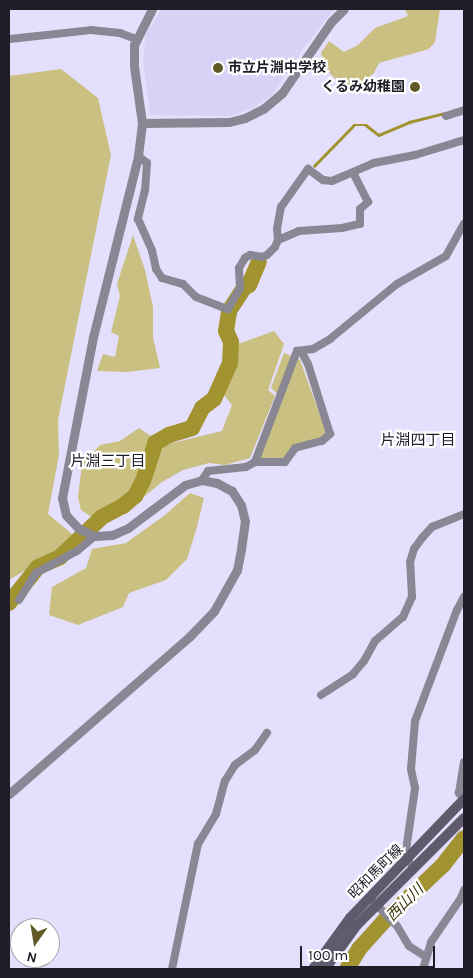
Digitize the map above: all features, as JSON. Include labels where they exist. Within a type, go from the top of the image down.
[{"type":"main road","name":"昭和馬町線","points":[[314,969],[345,924],[464,800]]},
{"type":"main road","name":"昭和馬町線","points":[[325,969],[357,926],[380,909],[414,869],[463,821]]},
{"type":"street","points":[[9,794],[189,637],[214,611],[237,570],[242,549],[244,521],[241,505],[232,491],[217,483],[202,480],[185,485],[128,528],[112,535],[95,536],[79,529],[66,515],[62,498],[92,337],[138,156],[142,123],[133,57],[136,39],[152,9]]},
{"type":"street","points":[[142,123],[230,122],[245,118],[264,109],[282,93],[332,22],[344,9]]},
{"type":"street","points":[[10,39],[92,30],[120,33],[136,39]]},
{"type":"street","points":[[446,116],[464,110]]},
{"type":"street","points":[[278,240],[277,229],[281,207],[308,169],[323,180],[332,181],[374,162],[415,156],[464,140]]},
{"type":"street","points":[[138,156],[147,163],[145,190],[138,219],[152,251],[156,268],[162,278],[183,284],[196,297],[214,302],[228,309],[240,288],[239,268],[245,258],[250,255],[262,257],[267,255],[278,240],[298,231],[342,228],[360,224],[360,209],[368,202],[353,173]]},
{"type":"street","points":[[255,462],[297,351],[313,349],[330,339],[397,284],[446,256],[464,224]]},
{"type":"street","points":[[202,480],[208,471],[246,467],[255,462],[285,462],[295,448],[322,441],[330,434],[308,364],[301,351]]},
{"type":"street","points":[[321,695],[353,674],[364,661],[375,641],[403,617],[412,597],[410,562],[414,549],[422,538],[432,527],[464,514]]},
{"type":"street","points":[[19,600],[36,573],[77,551],[95,536]]},
{"type":"street","points":[[414,869],[408,860],[406,850],[415,788],[411,769],[415,721],[456,610],[464,597]]},
{"type":"street","points":[[172,969],[198,844],[216,814],[224,781],[234,765],[255,750],[267,732]]},
{"type":"street","points":[[464,762],[459,793],[464,800]]},
{"type":"street","points":[[423,969],[426,957],[440,927],[461,898],[464,890]]},
{"type":"street","points":[[370,897],[395,924],[409,946],[426,957]]},
{"type":"shaded area","name":"市立片淵中学校","points":[[162,9],[335,9],[305,46],[272,95],[251,109],[231,116],[150,115],[143,59],[146,33]]},
{"type":"shaded area","points":[[405,9],[440,9],[435,42],[429,49],[379,63],[374,73],[362,83],[352,88],[343,87],[327,70],[321,53],[329,41],[344,52],[358,45],[375,28],[408,16]]},
{"type":"shaded area","points":[[61,69],[98,98],[111,155],[58,420],[59,455],[48,514],[78,539],[9,580],[9,76]]},
{"type":"shaded area","points":[[133,235],[145,270],[153,307],[153,337],[160,368],[126,372],[97,371],[103,354],[115,357],[119,336],[111,332],[120,296],[117,284]]},
{"type":"shaded area","points":[[274,331],[284,344],[268,390],[275,396],[250,458],[225,465],[209,463],[183,470],[162,482],[123,514],[109,521],[93,518],[81,510],[78,497],[82,464],[100,445],[120,441],[139,428],[164,445],[222,431],[232,405],[221,391],[235,359],[235,345]]},
{"type":"shaded area","points":[[284,353],[300,360],[326,432],[321,438],[294,445],[284,459],[260,458],[283,399],[271,388]]},
{"type":"shaded area","points":[[190,493],[204,498],[197,527],[187,559],[166,580],[129,593],[123,607],[78,625],[49,615],[52,587],[86,568],[92,549],[126,543],[165,515]]},
{"type":"waterway","points":[[314,166],[354,125],[366,125],[379,135],[409,122],[444,113]]},
{"type":"waterway","points":[[9,603],[38,567],[60,557],[102,517],[123,506],[135,496],[143,481],[155,443],[169,435],[192,428],[202,408],[214,399],[230,363],[231,342],[226,331],[229,311],[244,288],[249,285],[259,262]]},
{"type":"waterway","name":"西山川","points":[[347,969],[359,949],[384,921],[443,865],[464,838]]},
{"type":"place","name":"市立片淵中学校","points":[[218,68]]},
{"type":"place","name":"くるみ幼稚園","points":[[415,87]]},
{"type":"district","name":"片淵四丁目","points":[[418,441]]},
{"type":"district","name":"片淵三丁目","points":[[108,462]]}]
